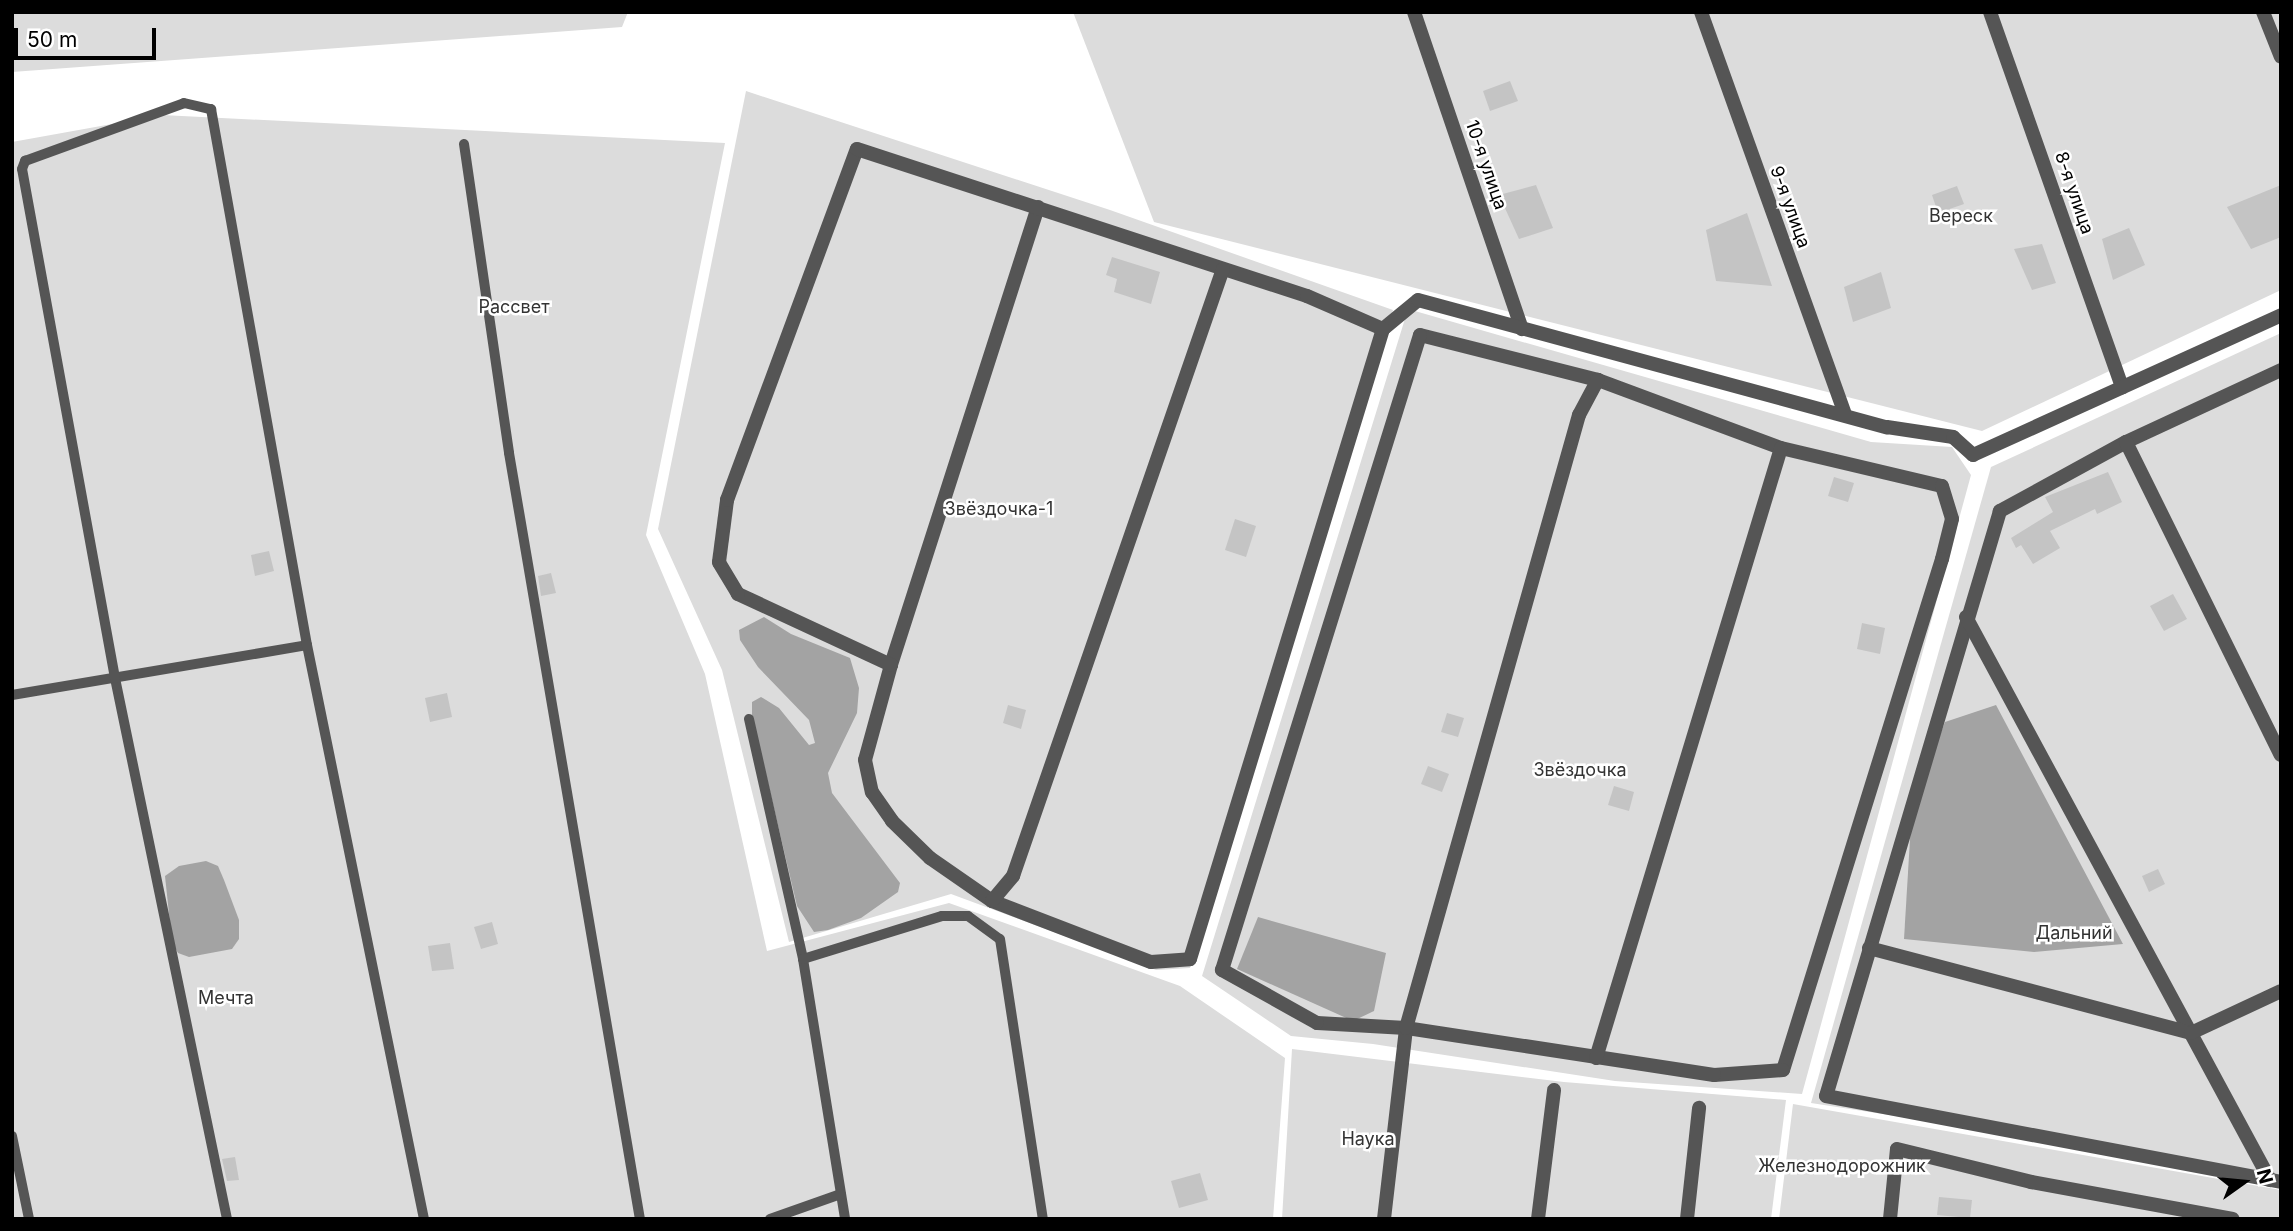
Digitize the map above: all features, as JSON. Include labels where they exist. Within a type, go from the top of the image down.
[{"type":"street","name":"10-я улица","points":[[1414,12],[1522,329]]},
{"type":"street","name":"9-я улица","points":[[1701,12],[1846,414]]},
{"type":"street","name":"8-я улица","points":[[1990,12],[2122,387]]},
{"type":"street","points":[[2263,12],[2281,57]]},
{"type":"street","points":[[891,665],[738,594],[719,562],[727,500],[857,149],[1307,296],[1383,329]]},
{"type":"street","points":[[1038,207],[891,665],[865,760],[872,792],[892,821],[930,858],[992,901],[1151,962],[1190,959],[1383,329],[1418,300],[1887,427],[1953,437],[1973,455],[2281,315]]},
{"type":"street","points":[[992,901],[1013,876],[1223,269]]},
{"type":"street","points":[[1420,335],[1598,380],[1781,448],[1942,486],[1952,519],[1839,901],[1783,1070],[1714,1075],[1406,1028],[1317,1023],[1222,970],[1420,335]]},
{"type":"street","points":[[2276,1181],[1826,1096],[1966,617],[2000,510],[2126,442],[2281,370]]},
{"type":"street","points":[[1384,1219],[1406,1028],[1579,415],[1598,380]]},
{"type":"street","points":[[2126,442],[2281,755]]},
{"type":"street","points":[[1596,1058],[1781,448]]},
{"type":"street","points":[[1966,617],[2191,1033],[2276,1181]]},
{"type":"street","points":[[1869,948],[2191,1033],[2281,991]]},
{"type":"street","points":[[1538,1219],[1554,1090]]},
{"type":"street","points":[[1687,1219],[1699,1108]]},
{"type":"street","points":[[1890,1219],[1897,1149],[2031,1182],[2225,1218]]},
{"type":"lane","points":[[227,1219],[115,678],[22,169],[25,161],[184,103],[211,108],[307,645],[424,1219]]},
{"type":"lane","points":[[464,145],[509,453],[640,1219]]},
{"type":"lane","points":[[12,695],[307,645]]},
{"type":"lane","points":[[749,719],[803,959],[845,1219]]},
{"type":"lane","points":[[803,959],[942,916],[968,916],[1000,939],[1043,1219]]},
{"type":"lane","points":[[12,1136],[29,1219]]},
{"type":"lane","points":[[770,1219],[841,1194]]},
{"type":"green space","points":[[12,12],[628,12],[622,27],[12,72]]},
{"type":"green space","name":"Вереск","points":[[1073,12],[2281,12],[2281,290],[1982,431],[1154,222]]},
{"type":"green space","name":"Звёздочка-1","points":[[746,91],[1110,210],[1393,310],[1190,968],[1156,970],[951,894],[789,942],[722,670],[658,529]]},
{"type":"green space","points":[[162,115],[725,143],[646,535],[705,674],[767,951],[949,903],[1180,986],[1285,1058],[1273,1219],[12,1219],[12,142]]},
{"type":"green space","name":"Звёздочка","points":[[1408,309],[1871,442],[1952,447],[1971,475],[1802,1094],[1615,1081],[1373,1044],[1291,1036],[1202,976]]},
{"type":"green space","name":"Дальний","points":[[2281,333],[2281,1175],[1811,1103],[1991,467]]},
{"type":"green space","name":"Наука","points":[[1292,1049],[1564,1082],[1786,1100],[1771,1219],[1282,1219]]},
{"type":"green space","name":"Железнодорожник","points":[[1793,1104],[2281,1190],[2281,1219],[1779,1219]]},
{"type":"shaded area","points":[[764,617],[791,634],[850,658],[859,688],[857,713],[828,773],[832,793],[900,883],[898,892],[861,918],[828,930],[814,932],[797,906],[752,715],[752,702],[761,697],[779,708],[809,745],[815,743],[809,720],[758,667],[740,640],[739,630]]},
{"type":"shaded area","points":[[1996,705],[2123,944],[2034,952],[1904,939],[1912,806],[1945,722]]},
{"type":"shaded area","points":[[206,861],[218,866],[224,880],[239,920],[239,939],[232,949],[189,957],[178,953],[172,942],[165,876],[179,866]]},
{"type":"shaded area","points":[[1258,917],[1386,953],[1374,1011],[1353,1021],[1237,969]]},
{"type":"building","points":[[1510,81],[1518,101],[1490,111],[1483,91]]},
{"type":"building","points":[[1536,185],[1553,228],[1519,239],[1499,195]]},
{"type":"building","points":[[2281,185],[2281,237],[2251,249],[2227,207]]},
{"type":"building","points":[[1957,186],[1964,204],[1938,213],[1932,195]]},
{"type":"building","points":[[1747,213],[1772,286],[1716,281],[1706,230]]},
{"type":"building","points":[[2129,228],[2145,265],[2113,280],[2102,239]]},
{"type":"building","points":[[2042,244],[2056,283],[2032,290],[2014,249]]},
{"type":"building","points":[[1112,257],[1160,272],[1151,304],[1114,292],[1117,279],[1106,275]]},
{"type":"building","points":[[1881,272],[1891,308],[1853,322],[1844,287]]},
{"type":"building","points":[[2108,472],[2122,502],[2097,514],[2095,509],[2050,531],[2060,548],[2033,564],[2021,545],[2016,548],[2011,538],[2053,512],[2045,497]]},
{"type":"building","points":[[1834,477],[1854,483],[1848,502],[1828,496]]},
{"type":"building","points":[[1235,519],[1256,526],[1246,557],[1225,550]]},
{"type":"building","points":[[269,551],[274,571],[255,576],[251,555]]},
{"type":"building","points":[[551,573],[556,593],[541,596],[538,576]]},
{"type":"building","points":[[2173,594],[2187,619],[2164,631],[2150,606]]},
{"type":"building","points":[[1862,623],[1885,628],[1880,654],[1857,649]]},
{"type":"building","points":[[447,693],[452,717],[430,722],[425,698]]},
{"type":"building","points":[[1008,705],[1026,710],[1021,729],[1003,723]]},
{"type":"building","points":[[1447,713],[1464,718],[1458,737],[1441,732]]},
{"type":"building","points":[[1428,766],[1449,774],[1442,792],[1421,784]]},
{"type":"building","points":[[1614,786],[1634,792],[1629,811],[1608,805]]},
{"type":"building","points":[[2158,869],[2165,884],[2149,892],[2142,876]]},
{"type":"building","points":[[492,922],[498,944],[481,949],[474,927]]},
{"type":"building","points":[[450,943],[454,969],[432,971],[428,946]]},
{"type":"building","points":[[235,1157],[239,1180],[227,1181],[222,1159]]},
{"type":"building","points":[[1200,1173],[1208,1200],[1179,1208],[1171,1181]]},
{"type":"building","points":[[1939,1197],[1972,1200],[1970,1218],[1937,1215]]},
{"type":"park label","name":"Рассвет","points":[[514,307]]},
{"type":"park label","name":"Мечта","points":[[226,998]]}]
